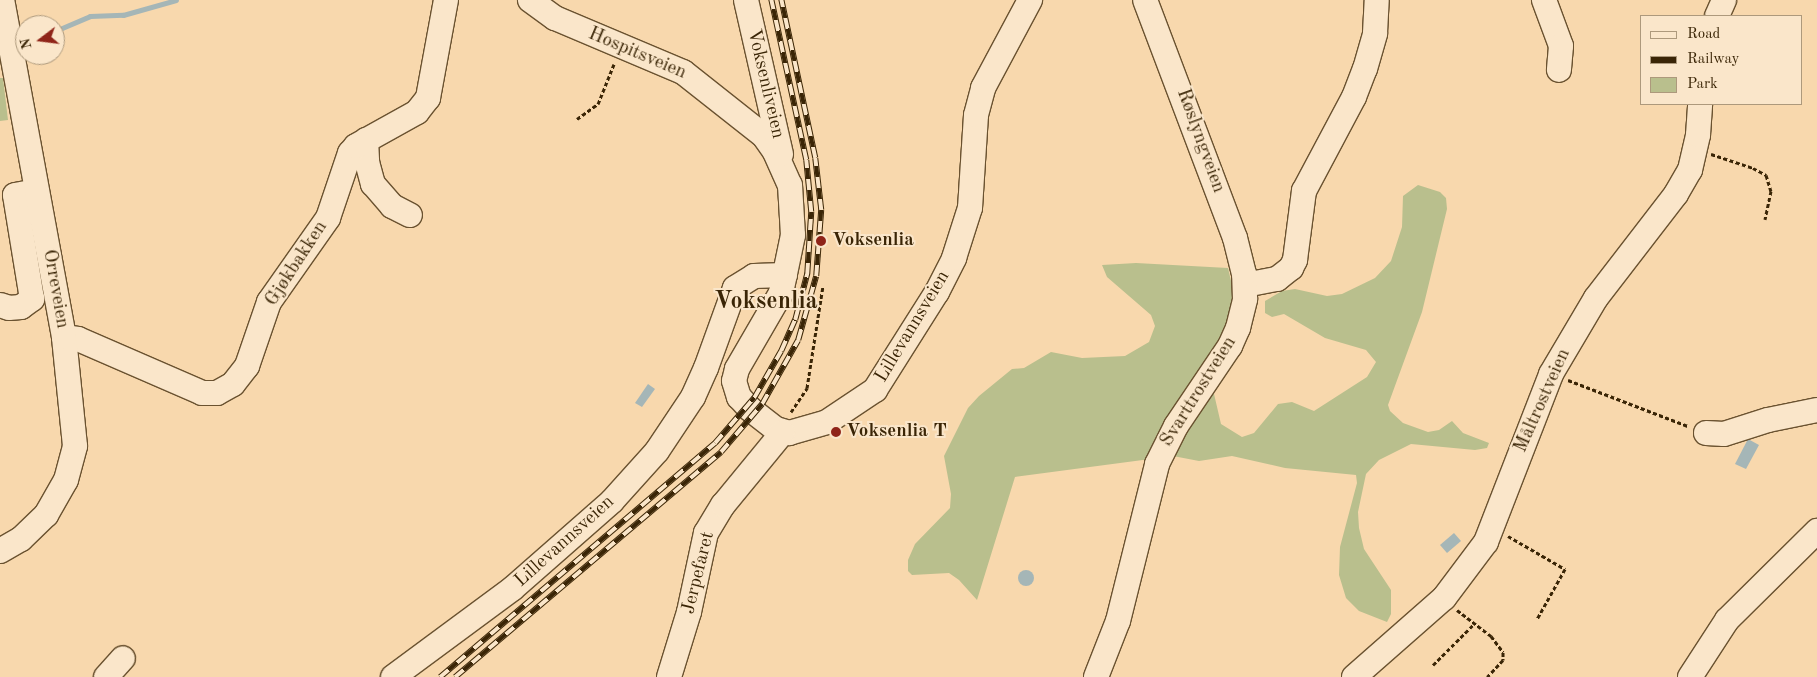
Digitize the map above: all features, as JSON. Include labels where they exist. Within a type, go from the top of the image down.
[{"type":"street","name":"Orreveien","points":[[0,551],[21,539],[46,515],[71,466],[75,427],[64,337],[2,0]]},
{"type":"street","name":"Gjøkbakken","points":[[64,337],[78,339],[202,393],[225,389],[247,366],[269,302],[322,231],[350,153],[417,112],[428,98],[446,0]]},
{"type":"street","name":"Hospitsveien","points":[[530,0],[555,18],[667,64],[695,79],[764,136],[784,168],[793,206],[793,235],[785,275]]},
{"type":"street","name":"Voksenliveien","points":[[746,0],[784,168]]},
{"type":"street","name":"Lillevannsveien","points":[[785,424],[804,431],[827,422],[875,390],[937,292],[954,258],[970,208],[976,115],[983,88],[1030,0]]},
{"type":"street","name":"Røslyngveien","points":[[1146,0],[1235,238],[1245,285]]},
{"type":"street","points":[[1245,285],[1277,279],[1291,268],[1295,260],[1304,191],[1354,97],[1365,69],[1375,33],[1377,0]]},
{"type":"street","points":[[1544,0],[1561,46],[1559,70]]},
{"type":"street","points":[[1717,15],[1724,0]]},
{"type":"street","name":"Måltrostveien","points":[[1354,677],[1444,598],[1475,560],[1493,528],[1551,374],[1596,298],[1684,183],[1696,150],[1700,105]]},
{"type":"street","points":[[367,141],[365,150],[373,184],[392,206],[410,215]]},
{"type":"street","points":[[0,305],[9,308],[21,307],[32,299],[15,195],[37,191]]},
{"type":"street","points":[[785,275],[777,300],[737,369],[734,380],[744,402],[785,424]]},
{"type":"street","name":"Lillevannsveien","points":[[393,677],[512,589],[612,501],[657,451],[692,397],[706,368],[735,288],[754,276],[785,275]]},
{"type":"street","name":"Svarttrostveien","points":[[1096,677],[1118,621],[1157,464],[1176,426],[1230,346],[1238,328],[1245,285]]},
{"type":"street","points":[[1706,433],[1724,434],[1768,420],[1817,410]]},
{"type":"street","name":"Jerpefaret","points":[[669,677],[689,612],[706,533],[723,505],[785,424]]},
{"type":"street","points":[[1690,677],[1727,620],[1817,531]]},
{"type":"street","points":[[106,677],[122,658]]},
{"type":"path","points":[[577,119],[598,104],[614,62]]},
{"type":"path","points":[[1696,150],[1736,161],[1766,175],[1771,191],[1765,219]]},
{"type":"path","points":[[785,424],[807,388],[823,286]]},
{"type":"path","points":[[1591,389],[1706,433]]},
{"type":"path","points":[[1493,528],[1564,566],[1537,619]]},
{"type":"path","points":[[1444,598],[1491,636],[1503,652],[1503,660],[1487,677]]},
{"type":"path","points":[[1433,665],[1475,623]]},
{"type":"green space","points":[[0,78],[3,78],[8,120],[0,121]]},
{"type":"green space","points":[[1418,185],[1440,192],[1446,198],[1447,209],[1422,312],[1388,405],[1390,411],[1403,423],[1428,432],[1439,430],[1452,421],[1463,433],[1489,443],[1487,448],[1475,450],[1411,444],[1379,460],[1366,474],[1358,512],[1359,528],[1364,549],[1391,590],[1391,614],[1387,622],[1359,611],[1346,598],[1339,575],[1340,547],[1357,483],[1356,475],[1285,468],[1232,456],[1199,461],[1173,456],[1015,477],[977,600],[959,580],[949,573],[912,575],[908,571],[908,560],[915,544],[950,508],[951,494],[944,456],[968,408],[979,396],[1012,369],[1024,368],[1051,352],[1082,358],[1125,356],[1149,342],[1155,326],[1151,315],[1107,277],[1102,265],[1136,263],[1228,268],[1235,298],[1211,381],[1221,424],[1242,437],[1254,433],[1278,404],[1292,402],[1314,411],[1367,377],[1376,362],[1366,350],[1325,338],[1284,314],[1272,317],[1265,313],[1265,301],[1282,291],[1295,289],[1327,296],[1342,294],[1375,278],[1391,261],[1402,227],[1403,196]]},
{"type":"shaded area","points":[[648,384],[655,389],[642,407],[635,403]]},
{"type":"shaded area","points":[[1748,439],[1759,445],[1746,469],[1735,464]]},
{"type":"shaded area","points":[[1454,533],[1461,541],[1447,553],[1440,545]]},
{"type":"shaded area","points":[[1026,570],[1032,572],[1034,578],[1032,584],[1026,586],[1020,584],[1018,578],[1020,572]]},
{"type":"waterway","points":[[65,27],[90,16],[123,15],[176,0]]},
{"type":"railway","points":[[440,677],[715,443],[754,398],[781,351],[795,320],[807,274],[811,212],[806,160],[771,0]]},
{"type":"railway","points":[[455,677],[721,452],[762,404],[798,340],[816,276],[821,210],[815,158],[781,0]]},
{"type":"place","name":"Voksenlia","points":[[821,241]]},
{"type":"place","name":"Voksenlia T","points":[[836,432]]},
{"type":"district","name":"Voksenlia","points":[[766,303]]}]
